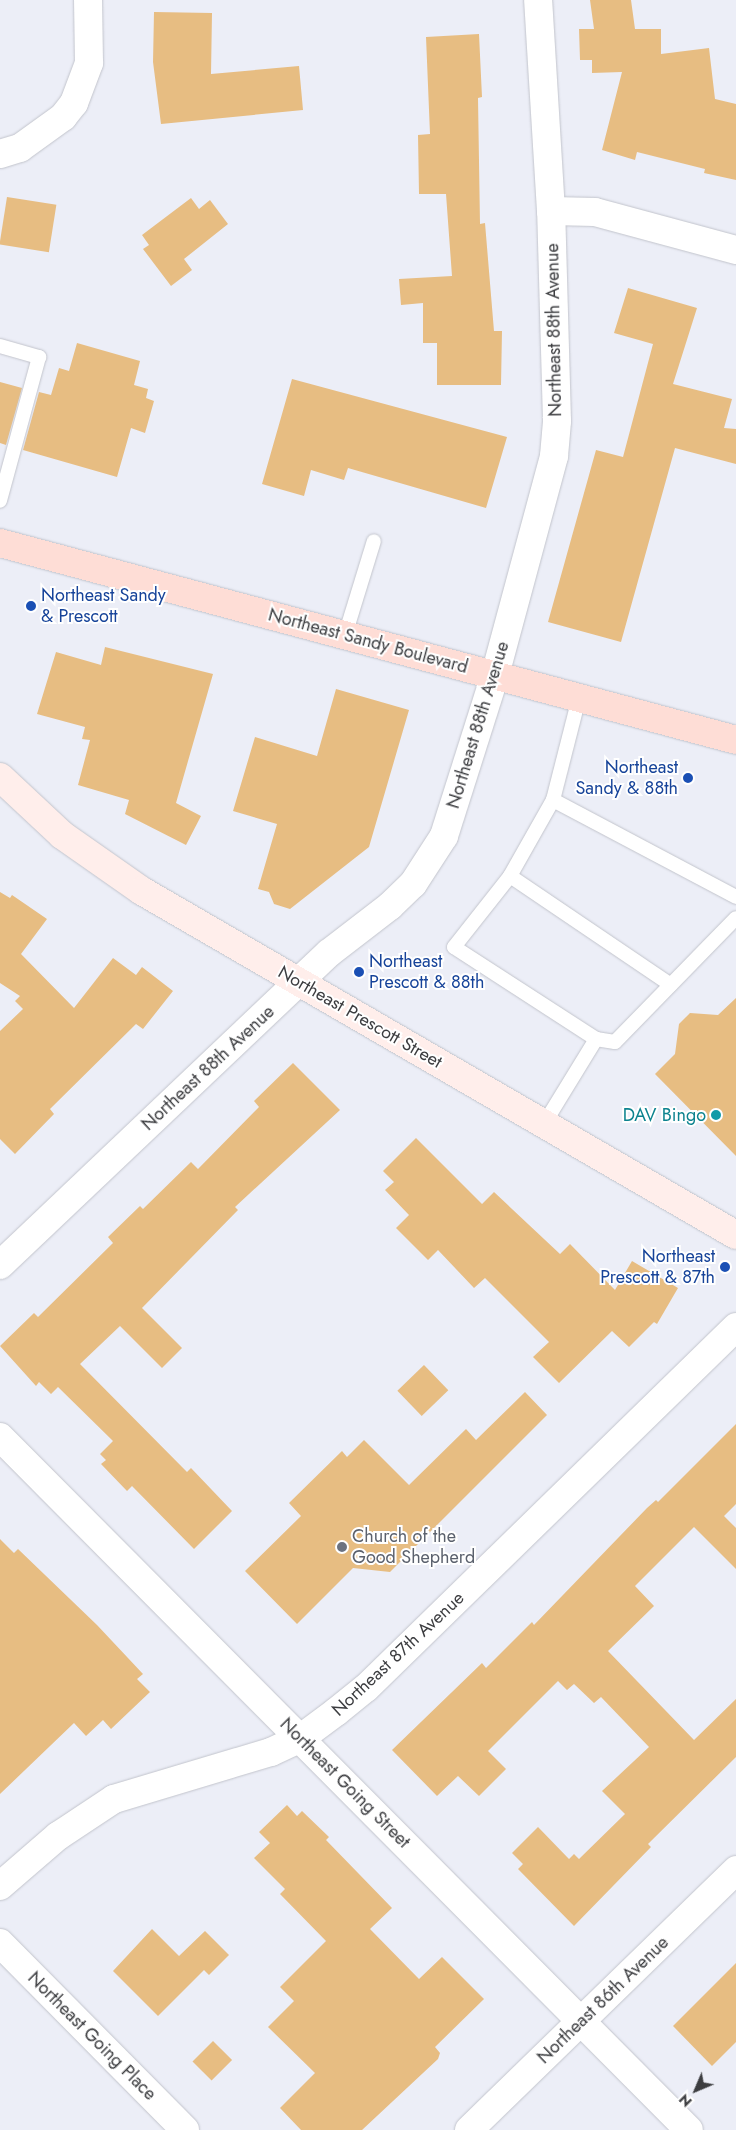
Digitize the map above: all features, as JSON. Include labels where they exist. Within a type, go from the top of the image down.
[{"type":"main road","name":"Northeast Sandy Boulevard","points":[[0,543],[736,739]]},
{"type":"street","points":[[0,154],[20,148],[64,117],[74,102],[89,63],[88,0]]},
{"type":"street","name":"Northeast 88th Avenue","points":[[0,1265],[329,952],[390,906],[413,884],[433,858],[458,797],[494,675],[554,456],[558,421],[551,210],[538,0]]},
{"type":"street","points":[[551,210],[595,212],[736,250]]},
{"type":"street","name":"Northeast Prescott Street","points":[[0,776],[62,835],[99,862],[298,982],[736,1236]]},
{"type":"street","name":"Northeast 87th Avenue","points":[[0,1886],[58,1836],[114,1800],[231,1765],[300,1738],[366,1688],[736,1327]]},
{"type":"street","name":"Northeast Going Street","points":[[0,1437],[689,2130]]},
{"type":"street","name":"Northeast 86th Avenue","points":[[469,2130],[736,1870]]},
{"type":"street","name":"Northeast Going Place","points":[[0,1943],[185,2130]]},
{"type":"lane","points":[[0,346],[39,357],[0,501]]},
{"type":"lane","points":[[346,635],[374,541]]},
{"type":"lane","points":[[579,698],[553,800],[510,876],[454,947],[596,1039],[615,1042],[736,918]]},
{"type":"lane","points":[[553,800],[736,897]]},
{"type":"lane","points":[[510,876],[670,985]]},
{"type":"lane","points":[[544,1124],[596,1039]]},
{"type":"building","points":[[590,0],[631,0],[635,29],[661,29],[661,54],[709,48],[715,99],[736,104],[736,180],[704,173],[705,169],[637,152],[635,160],[602,150],[622,72],[592,73],[592,60],[580,60],[579,29],[594,29]]},
{"type":"building","points":[[154,12],[212,13],[211,74],[299,66],[303,110],[161,124],[153,62]]},
{"type":"building","points":[[479,34],[482,97],[478,98],[480,224],[485,223],[494,331],[502,331],[501,385],[437,385],[437,343],[423,343],[423,303],[401,305],[399,279],[452,276],[446,194],[419,194],[418,135],[430,134],[426,37]]},
{"type":"building","points":[[7,197],[56,205],[49,252],[0,244]]},
{"type":"building","points":[[191,198],[199,209],[210,200],[228,224],[184,259],[192,270],[171,286],[143,249],[149,245],[142,235]]},
{"type":"building","points":[[628,288],[697,308],[673,384],[732,399],[724,428],[736,429],[736,464],[675,448],[621,642],[548,622],[596,450],[623,457],[653,344],[614,333]]},
{"type":"building","points":[[77,343],[140,361],[134,385],[148,389],[146,398],[154,401],[145,433],[131,428],[117,477],[23,450],[39,392],[51,395],[59,368],[69,371]]},
{"type":"building","points":[[292,379],[507,437],[486,508],[348,468],[344,480],[311,470],[304,496],[262,484]]},
{"type":"building","points":[[0,382],[22,388],[6,445],[0,443]]},
{"type":"building","points":[[105,647],[213,674],[176,803],[201,816],[186,845],[125,814],[129,800],[78,785],[90,740],[82,739],[85,727],[37,714],[56,652],[101,665]]},
{"type":"building","points":[[336,689],[409,710],[369,847],[290,909],[274,904],[269,892],[258,889],[277,824],[233,811],[255,737],[317,756]]},
{"type":"building","points":[[0,892],[10,898],[12,895],[47,919],[21,954],[74,1008],[113,958],[136,975],[142,967],[173,991],[143,1029],[136,1024],[50,1109],[54,1114],[15,1154],[0,1139],[0,1031],[23,1009],[15,1001],[20,996],[0,983]]},
{"type":"building","name":"DAV Bingo","points":[[736,998],[736,1156],[655,1074],[675,1054],[679,1024],[690,1013],[718,1015]]},
{"type":"building","points":[[293,1063],[340,1110],[235,1207],[238,1210],[142,1308],[182,1348],[162,1368],[120,1326],[80,1364],[187,1472],[191,1468],[232,1511],[194,1549],[132,1486],[127,1491],[101,1464],[106,1460],[100,1454],[113,1441],[58,1387],[51,1394],[39,1382],[36,1386],[0,1346],[34,1313],[38,1317],[113,1243],[108,1237],[140,1206],[143,1209],[191,1162],[198,1169],[259,1107],[254,1101]]},
{"type":"building","points":[[416,1138],[482,1204],[494,1192],[560,1254],[570,1244],[615,1290],[632,1261],[678,1288],[657,1324],[654,1322],[629,1347],[612,1331],[559,1383],[533,1357],[549,1342],[485,1278],[474,1288],[438,1250],[428,1260],[396,1228],[409,1215],[385,1190],[394,1182],[383,1171]]},
{"type":"building","points":[[424,1365],[448,1390],[422,1416],[397,1391]]},
{"type":"building","name":"Church of the Good Shepherd","points":[[525,1392],[547,1415],[390,1572],[353,1568],[297,1624],[245,1571],[301,1516],[289,1503],[342,1451],[347,1457],[364,1440],[409,1485],[466,1429],[476,1440]]},
{"type":"building","points":[[736,1424],[736,1504],[724,1516],[736,1528],[736,1569],[694,1527],[635,1586],[654,1606],[608,1651],[694,1740],[736,1699],[736,1757],[648,1844],[651,1847],[574,1926],[518,1869],[523,1864],[512,1853],[538,1827],[569,1859],[574,1854],[579,1859],[625,1814],[602,1791],[649,1747],[601,1697],[594,1703],[574,1684],[567,1690],[558,1681],[488,1751],[506,1769],[479,1796],[458,1776],[437,1796],[392,1750],[482,1663],[486,1668],[532,1622],[534,1625],[647,1508],[656,1500],[658,1502]]},
{"type":"building","points":[[0,1539],[14,1553],[18,1549],[97,1625],[143,1674],[137,1679],[150,1692],[111,1729],[103,1720],[86,1736],[74,1723],[0,1794]]},
{"type":"building","points":[[287,1805],[297,1816],[302,1811],[329,1837],[326,1840],[392,1908],[370,1929],[419,1979],[442,1957],[484,1999],[435,2047],[440,2053],[438,2059],[362,2130],[301,2130],[280,2108],[315,2073],[268,2027],[294,2001],[280,1987],[326,1941],[280,1894],[285,1889],[254,1858],[270,1843],[259,1832]]},
{"type":"building","points":[[152,1929],[179,1956],[205,1931],[229,1955],[209,1975],[204,1970],[158,2016],[113,1971]]},
{"type":"building","points":[[736,1963],[736,2042],[712,2066],[673,2026]]},
{"type":"building","points":[[213,2041],[232,2060],[212,2081],[192,2062]]},
{"type":"place","name":"Northeast Sandy & Prescott","points":[[31,606]]},
{"type":"place","name":"Northeast Sandy & 88th","points":[[688,778]]},
{"type":"place","name":"Northeast Prescott & 88th","points":[[359,972]]},
{"type":"place","name":"DAV Bingo","points":[[716,1115]]},
{"type":"place","name":"Northeast Prescott & 87th","points":[[725,1267]]},
{"type":"place","name":"Church of the Good Shepherd","points":[[342,1547]]}]
